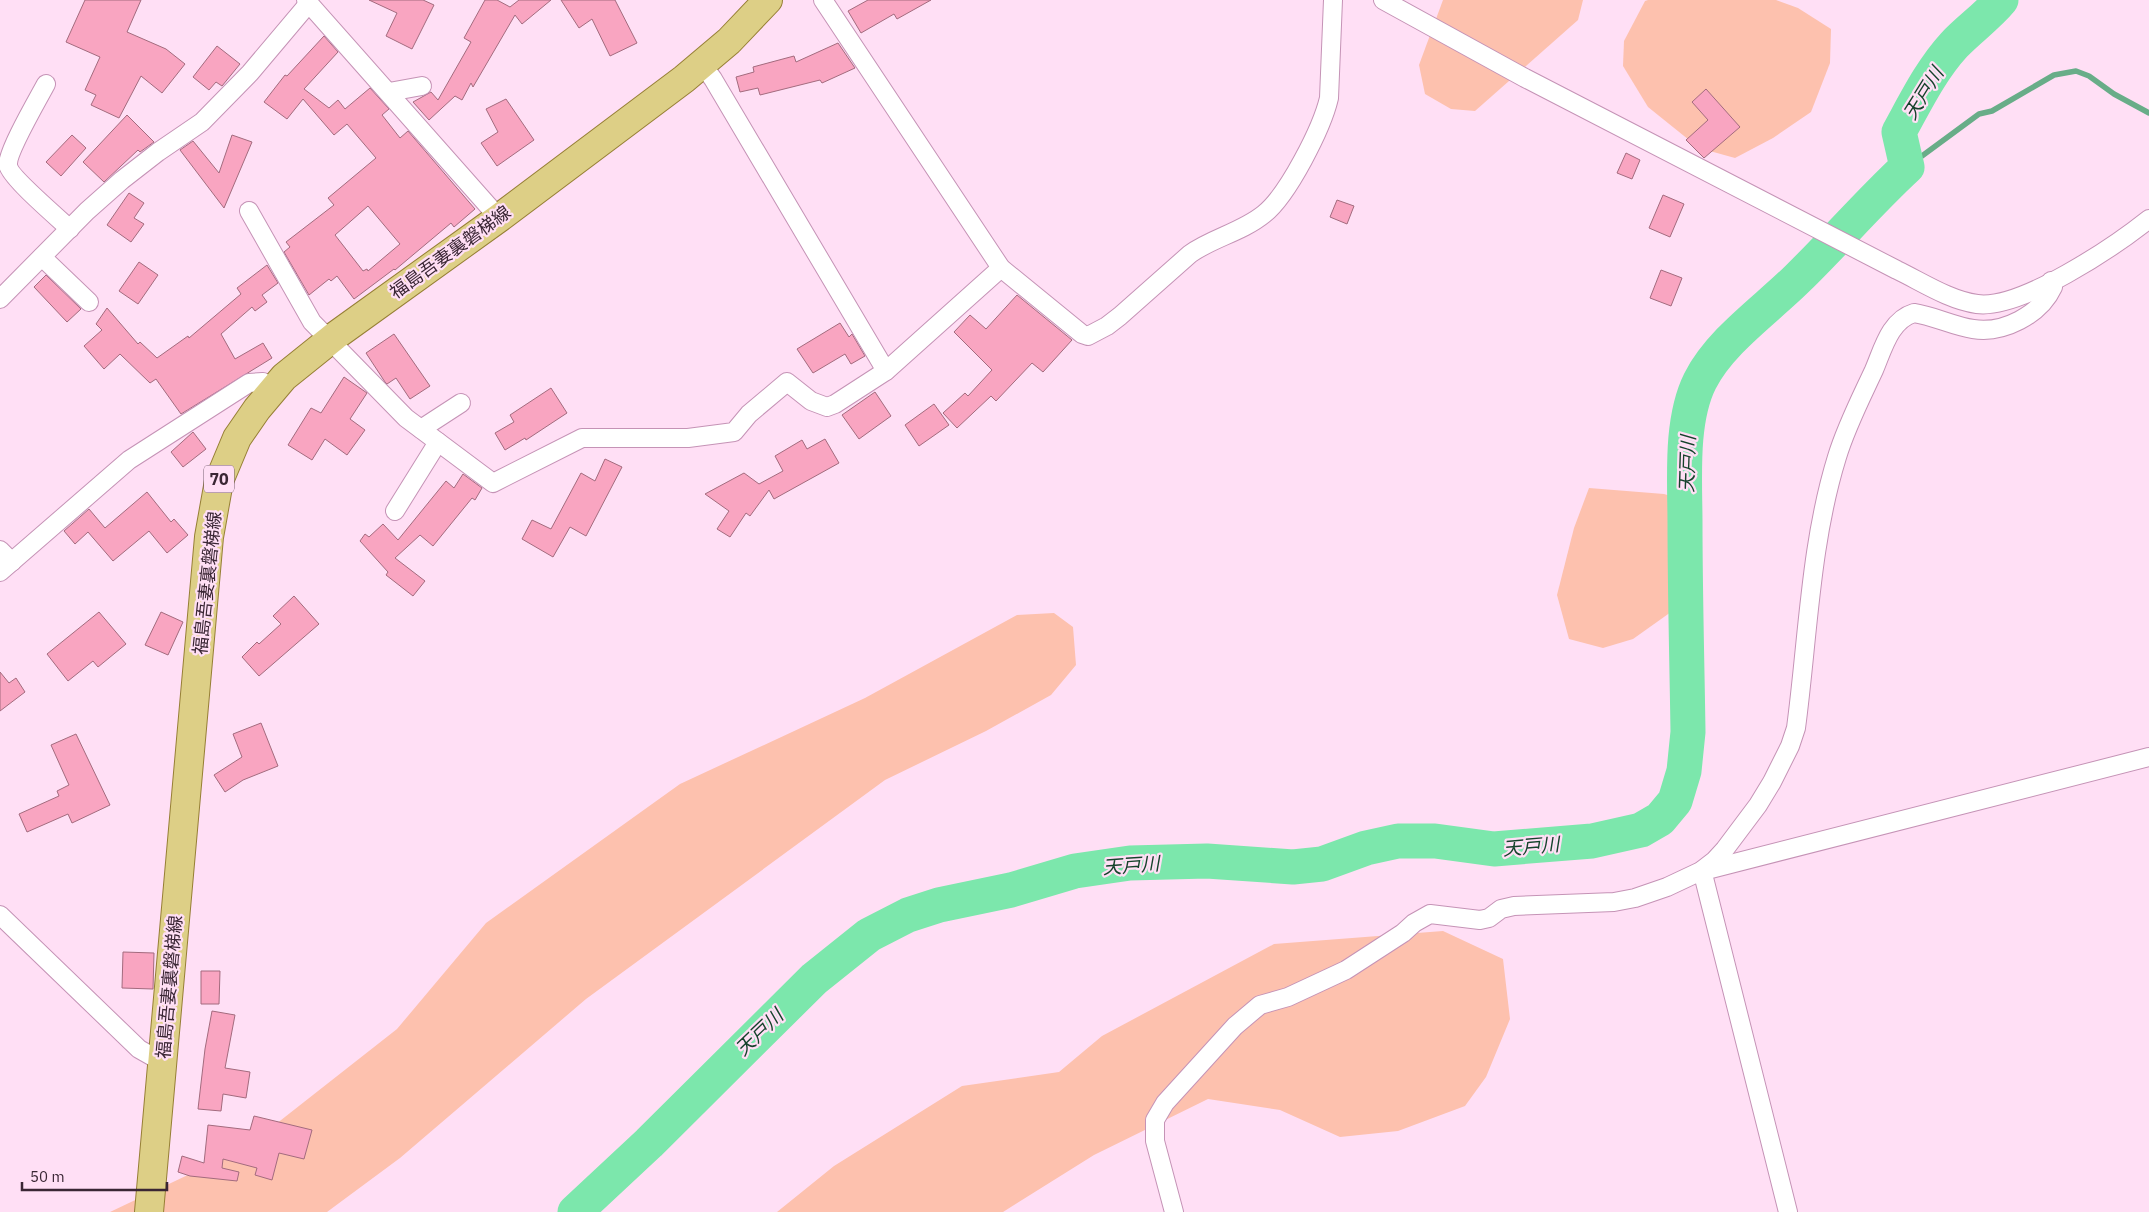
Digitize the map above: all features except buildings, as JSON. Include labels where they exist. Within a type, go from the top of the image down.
[{"type":"main road","name":"福島吾妻裏磐梯線","points":[[149,1212],[209,537],[219,481],[237,438],[257,409],[284,376],[702,64],[729,41],[768,0]]},
{"type":"street","points":[[823,0],[1001,268],[1082,334],[1088,336],[1107,326],[1120,316],[1200,247],[1245,226],[1264,214],[1276,202],[1301,163],[1330,98],[1333,0]]},
{"type":"street","points":[[1383,0],[1525,78],[1950,296],[1990,305],[2018,297],[2106,250],[2149,219]]},
{"type":"street","points":[[0,299],[122,180],[158,152],[202,122],[250,73],[308,2],[498,218]]},
{"type":"street","points":[[702,64],[713,79],[886,371]]},
{"type":"street","points":[[46,84],[12,151],[8,163],[10,172],[18,182],[36,196],[70,229]]},
{"type":"street","points":[[389,92],[422,86]]},
{"type":"street","points":[[249,211],[312,322],[406,418],[493,482],[582,438],[688,438],[734,432],[749,414],[788,382],[811,401],[827,407],[835,404],[886,371],[1001,268]]},
{"type":"street","points":[[42,257],[89,302]]},
{"type":"street","points":[[1174,1212],[1154,1141],[1155,1120],[1165,1104],[1235,1026],[1260,1005],[1288,997],[1346,970],[1430,914],[1480,920],[1489,918],[1501,909],[1514,906],[1614,902],[1635,898],[1667,887],[1700,871],[1714,861],[1742,828],[1772,782],[1790,746],[1796,728],[1819,542],[1827,494],[1847,429],[1892,328],[1906,315],[1914,313],[1975,330],[2011,324],[2026,317],[2038,308],[2053,287],[2051,281]]},
{"type":"street","points":[[4,561],[129,460],[250,383],[263,382],[274,389]]},
{"type":"street","points":[[421,429],[461,403]]},
{"type":"street","points":[[395,511],[438,442]]},
{"type":"street","points":[[1700,871],[1707,872],[2149,757]]},
{"type":"street","points":[[1700,871],[1788,1212]]},
{"type":"street","points":[[0,916],[139,1049],[162,1062]]},
{"type":"shaded area","points":[[1443,0],[1583,0],[1578,20],[1475,111],[1451,109],[1425,94],[1419,65]]},
{"type":"shaded area","points":[[1776,0],[1798,8],[1831,29],[1830,63],[1811,112],[1773,138],[1735,158],[1699,148],[1648,107],[1623,66],[1624,41],[1645,1]]},
{"type":"shaded area","points":[[1589,488],[1664,494],[1687,501],[1699,533],[1690,578],[1671,612],[1633,639],[1603,648],[1569,639],[1557,595],[1574,528]]},
{"type":"shaded area","points":[[1054,613],[1073,627],[1076,665],[1051,695],[986,731],[885,780],[586,999],[400,1158],[327,1212],[110,1212],[213,1163],[262,1135],[397,1029],[486,923],[680,784],[865,698],[1017,615]]},
{"type":"shaded area","points":[[1443,931],[1503,959],[1510,1019],[1486,1077],[1465,1106],[1398,1131],[1340,1137],[1280,1110],[1208,1099],[1094,1155],[1003,1212],[777,1212],[834,1166],[962,1086],[1059,1072],[1102,1036],[1274,944]]},
{"type":"waterway","name":"天戸川","points":[[575,1212],[649,1143],[814,979],[869,935],[908,915],[939,905],[1011,890],[1075,871],[1130,863],[1207,861],[1293,867],[1322,864],[1366,848],[1398,841],[1435,841],[1494,849],[1592,841],[1641,830],[1660,819],[1675,801],[1684,771],[1688,732],[1684,470],[1689,414],[1700,381],[1719,352],[1786,290],[1907,167],[1899,132],[1917,98],[1946,55],[2001,0]]},
{"type":"waterway","points":[[1907,167],[1979,114],[1992,111],[2054,75],[2076,71],[2089,76],[2114,94],[2149,113]]}]
